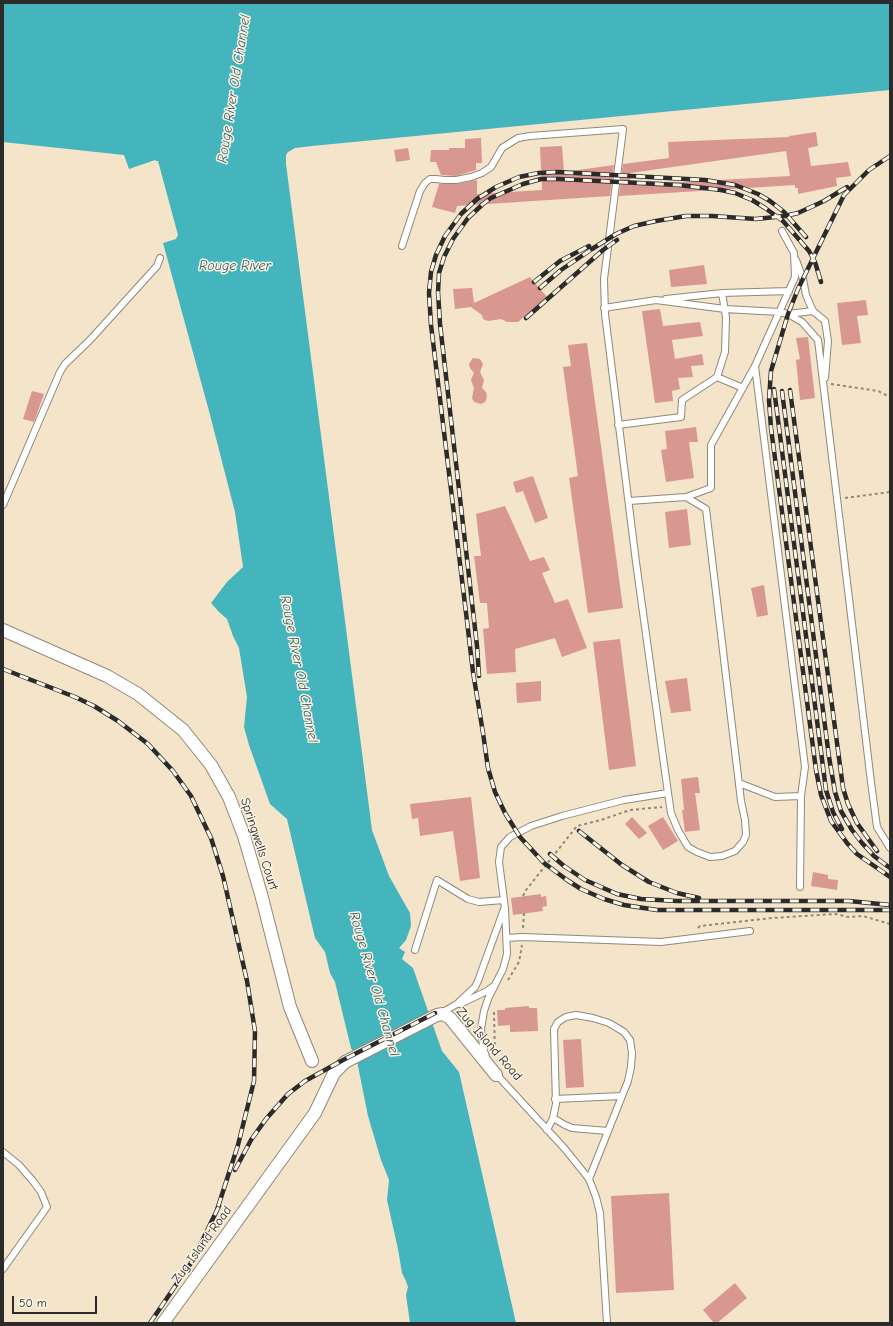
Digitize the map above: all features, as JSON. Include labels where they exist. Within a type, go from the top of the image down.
[{"type":"street","name":"Springwells Court","points":[[3,630],[107,676],[138,694],[183,730],[211,765],[229,796],[244,836],[261,894],[290,1007],[312,1061]]},
{"type":"street","name":"Zug Island Road","points":[[163,1323],[315,1113],[334,1073],[344,1062],[441,1013],[450,1018],[496,1075]]},
{"type":"lane","points":[[402,246],[420,191],[424,184],[430,180],[436,178],[456,180],[482,173],[491,167],[502,148],[518,138],[623,129],[604,279],[604,308],[636,562],[668,793],[674,821],[688,846],[697,852],[710,857],[722,856],[735,851],[743,842],[746,835],[706,509],[686,497]]},
{"type":"lane","points":[[782,231],[794,253],[804,279],[806,295],[814,311],[825,321],[828,341],[824,392]]},
{"type":"lane","points":[[629,501],[686,497],[711,488],[711,445],[755,366],[795,278],[794,253]]},
{"type":"lane","points":[[3,505],[60,372],[65,364],[90,340],[157,266],[160,258]]},
{"type":"lane","points":[[604,308],[656,300],[722,293],[788,291]]},
{"type":"lane","points":[[618,425],[681,417],[682,400],[717,378],[725,352],[726,317],[722,293]]},
{"type":"lane","points":[[656,300],[725,309],[779,312],[788,314],[802,322],[818,340],[853,646],[877,827],[890,848]]},
{"type":"lane","points":[[788,314],[814,311]]},
{"type":"lane","points":[[755,366],[805,767],[801,796],[800,887]]},
{"type":"lane","points":[[717,378],[743,388]]},
{"type":"lane","points":[[739,783],[775,797],[801,796]]},
{"type":"lane","points":[[496,1075],[483,1047],[481,1029],[488,999],[501,976],[505,964],[507,938],[499,862],[501,848],[510,837],[531,826],[593,807],[668,793]]},
{"type":"lane","points":[[415,950],[437,880],[468,899],[479,902],[504,900]]},
{"type":"lane","points":[[441,1013],[458,1004],[478,981],[505,908]]},
{"type":"lane","points":[[507,938],[522,937],[661,942],[750,931]]},
{"type":"lane","points":[[441,1013],[474,998],[495,985]]},
{"type":"lane","points":[[547,1130],[553,1118],[556,1099],[554,1029],[558,1022],[566,1017],[576,1015],[593,1018],[617,1027],[624,1032],[630,1040],[632,1053],[628,1082],[589,1179]]},
{"type":"lane","name":"Zug Island Road","points":[[496,1075],[578,1164],[589,1179],[600,1213],[607,1323]]},
{"type":"lane","points":[[556,1099],[622,1096]]},
{"type":"lane","points":[[553,1118],[572,1128],[608,1131]]},
{"type":"lane","points":[[3,1152],[20,1165],[33,1181],[41,1192],[47,1207],[3,1270]]},
{"type":"path","points":[[824,383],[878,391],[890,397]]},
{"type":"path","points":[[836,499],[890,492]]},
{"type":"path","points":[[523,896],[526,890],[577,826],[630,810],[658,808],[670,805]]},
{"type":"path","points":[[507,982],[520,962],[524,913]]},
{"type":"path","points":[[494,1010],[493,1017],[496,1059]]},
{"type":"water","points":[[3,3],[890,3],[890,90],[312,146],[295,148],[286,155],[372,830],[389,876],[410,913],[411,926],[406,940],[399,948],[405,952],[402,959],[413,968],[442,1051],[459,1072],[516,1323],[410,1323],[406,1295],[408,1287],[402,1273],[387,1200],[389,1180],[381,1160],[368,1116],[356,1056],[351,1048],[335,982],[330,973],[325,952],[315,938],[287,819],[270,804],[249,745],[244,727],[247,697],[239,648],[227,619],[211,603],[227,582],[243,567],[235,512],[163,243],[176,239],[178,235],[158,161],[155,160],[129,169],[124,155],[3,142]]},
{"type":"building","points":[[816,132],[818,146],[808,148],[811,166],[848,162],[851,176],[836,178],[837,186],[798,194],[798,188],[795,188],[795,185],[619,196],[623,164],[669,158],[668,142],[789,136]],"holes":[[[786,151],[790,176],[631,185],[630,173]]]},
{"type":"building","points":[[481,138],[482,163],[476,163],[476,170],[456,176],[441,175],[436,162],[430,162],[431,150],[465,148],[465,139]]},
{"type":"building","points":[[562,146],[564,172],[614,165],[610,196],[457,206],[455,213],[432,207],[439,184],[457,184],[477,180],[477,194],[542,190],[540,147]]},
{"type":"building","points":[[408,148],[410,160],[396,162],[394,150]]},
{"type":"building","points":[[704,265],[707,284],[671,287],[669,270]]},
{"type":"building","points":[[530,277],[547,297],[518,322],[507,322],[501,319],[488,321],[483,319],[482,315],[471,307],[455,309],[453,289],[472,288],[474,303]]},
{"type":"building","points":[[866,300],[868,315],[857,316],[861,343],[842,345],[837,303]]},
{"type":"building","points":[[660,309],[663,326],[700,322],[703,336],[672,340],[675,359],[702,354],[704,365],[691,366],[693,377],[678,378],[680,389],[672,391],[673,401],[655,403],[642,311]]},
{"type":"building","points":[[808,337],[815,398],[800,400],[796,360],[800,359],[796,338]]},
{"type":"building","points":[[587,343],[623,608],[588,613],[569,478],[578,476],[563,367],[571,366],[568,345]]},
{"type":"building","points":[[473,358],[480,359],[483,364],[480,372],[484,380],[482,388],[486,392],[487,397],[485,402],[481,404],[474,402],[472,398],[474,388],[471,380],[474,373],[469,364]]},
{"type":"building","points":[[32,391],[44,394],[34,422],[23,419]]},
{"type":"building","points":[[696,427],[698,442],[689,442],[694,478],[666,482],[661,450],[667,449],[665,431]]},
{"type":"building","points":[[533,476],[548,518],[535,523],[523,491],[516,493],[513,482]]},
{"type":"building","points":[[505,506],[530,561],[544,557],[550,570],[542,573],[555,603],[568,599],[587,648],[562,657],[555,638],[515,649],[516,672],[487,674],[483,629],[489,628],[487,603],[480,603],[474,556],[481,556],[476,514]]},
{"type":"building","points":[[687,509],[691,545],[669,548],[665,512]]},
{"type":"building","points":[[764,585],[768,615],[757,617],[751,588]]},
{"type":"building","points":[[620,639],[636,766],[609,770],[593,642]]},
{"type":"building","points":[[687,678],[691,711],[671,713],[665,681]]},
{"type":"building","points":[[541,681],[541,701],[517,703],[516,683]]},
{"type":"building","points":[[698,777],[700,793],[695,793],[700,830],[685,832],[682,810],[684,810],[681,779]]},
{"type":"building","points":[[471,797],[480,878],[460,881],[453,831],[420,836],[418,818],[412,819],[410,804]]},
{"type":"building","points":[[632,817],[647,833],[639,839],[625,824]]},
{"type":"building","points":[[663,817],[678,841],[663,850],[648,826]]},
{"type":"building","points":[[813,872],[828,875],[828,879],[838,880],[837,890],[811,886]]},
{"type":"building","points":[[541,894],[541,897],[546,896],[547,906],[542,907],[543,911],[513,915],[511,898]]},
{"type":"building","points":[[529,1006],[529,1008],[537,1008],[538,1031],[510,1032],[510,1025],[498,1026],[497,1010]]},
{"type":"building","points":[[581,1039],[584,1087],[566,1088],[563,1040]]},
{"type":"building","points":[[669,1193],[674,1290],[616,1293],[611,1196]]},
{"type":"building","points":[[735,1283],[747,1298],[717,1323],[714,1323],[703,1310]]},
{"type":"railway","points":[[890,156],[869,170],[844,195],[798,289],[788,314],[771,371],[769,400],[771,428],[816,770],[821,795],[831,821],[847,843],[857,854],[890,877]]},
{"type":"railway","points":[[806,237],[784,212],[758,194],[735,185],[705,180],[557,172],[539,173],[519,177],[496,187],[477,199],[461,214],[445,236],[436,255],[431,272],[429,293],[431,325],[473,672],[488,768],[495,792],[505,813],[520,837],[544,863],[581,889],[604,899],[624,905],[657,910],[890,910]]},
{"type":"railway","points":[[479,676],[477,646],[440,324],[438,292],[439,273],[444,257],[453,239],[468,218],[491,198],[523,184],[541,179],[679,185],[721,190],[735,193],[752,200],[783,221],[809,251],[815,262],[821,282]]},
{"type":"railway","points":[[540,288],[561,270],[592,249],[616,234],[634,226],[686,216],[756,219],[785,216],[798,213],[824,201],[847,187]]},
{"type":"railway","points":[[526,318],[603,250],[617,240]]},
{"type":"railway","points":[[534,282],[560,261],[589,246]]},
{"type":"railway","points":[[774,389],[826,790],[833,812],[842,829]]},
{"type":"railway","points":[[790,390],[843,788],[848,804],[857,823],[877,851]]},
{"type":"railway","points":[[782,391],[829,757],[835,792],[841,811],[852,830],[874,856],[890,868]]},
{"type":"railway","points":[[3,669],[94,706],[118,721],[148,744],[173,771],[191,796],[211,838],[223,876],[247,981],[255,1031],[254,1081],[238,1145],[217,1210]]},
{"type":"railway","points":[[579,831],[622,865],[649,882],[677,893],[699,898]]},
{"type":"railway","points":[[550,854],[564,866],[585,880],[617,894],[641,899],[677,901],[849,901],[890,905]]},
{"type":"railway","points":[[235,1170],[251,1140],[266,1119],[288,1094],[305,1081],[343,1060],[435,1013]]},
{"type":"railway","points":[[150,1323],[193,1260],[219,1206]]},
{"type":"water label","name":"Rouge River Old Channel","points":[[234,89]]},
{"type":"water label","name":"Rouge River","points":[[235,266]]},
{"type":"water label","name":"Rouge River Old Channel","points":[[299,669]]},
{"type":"water label","name":"Rouge River Old Channel","points":[[374,984]]}]
